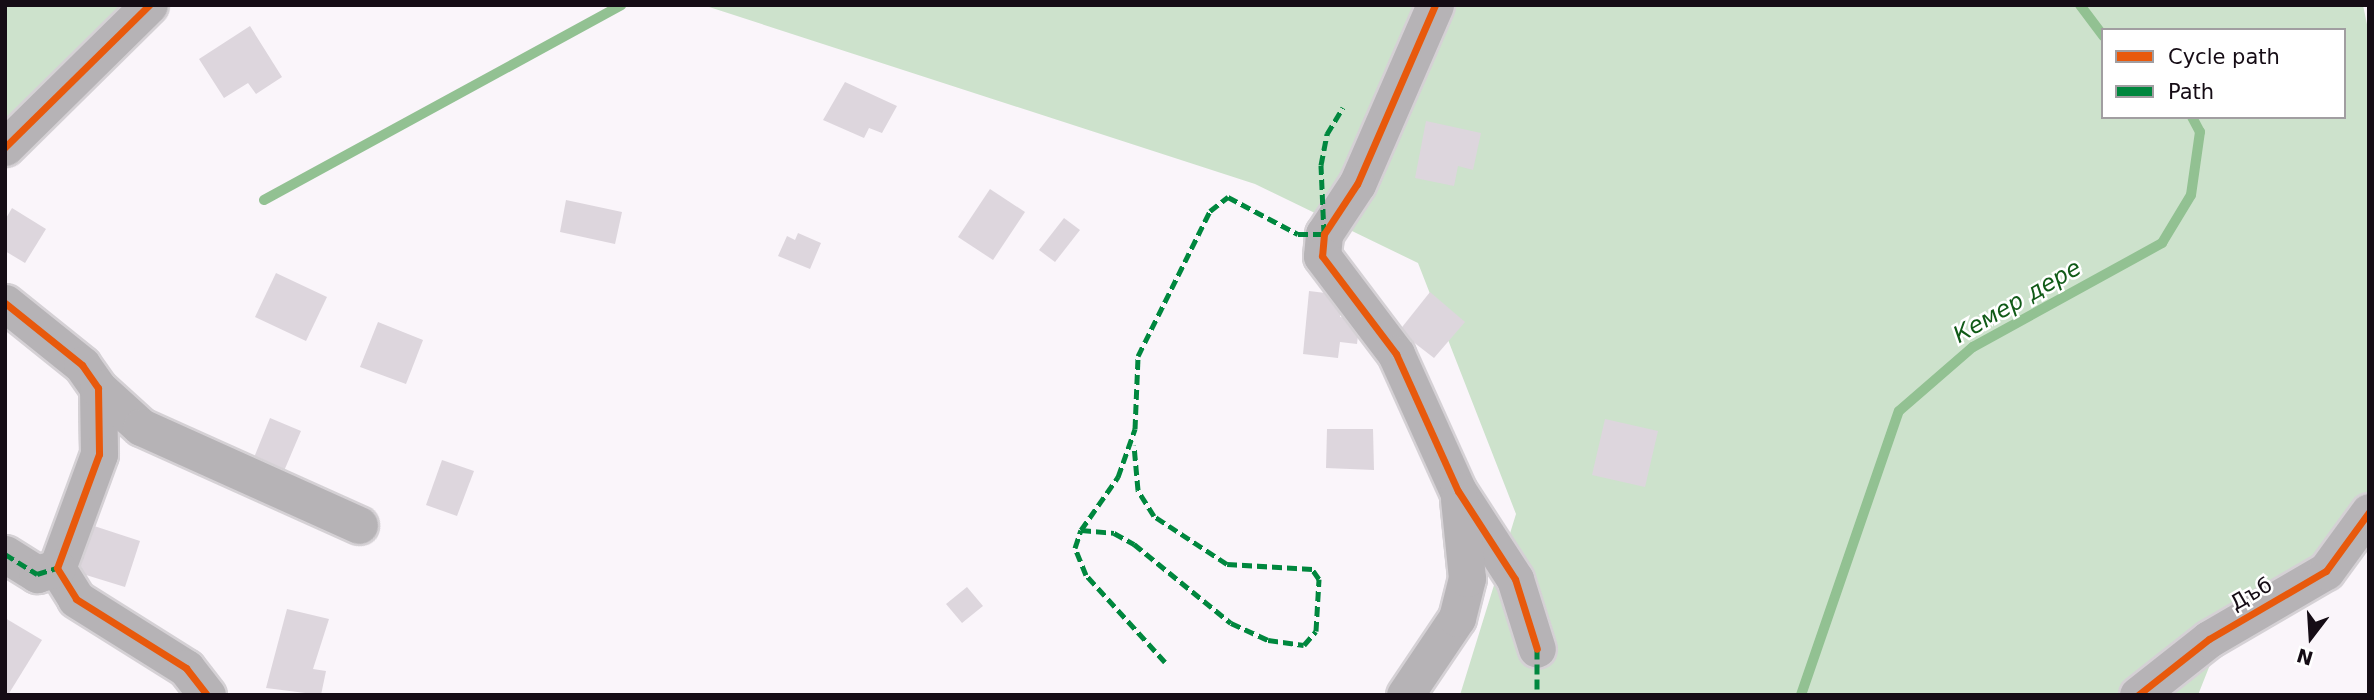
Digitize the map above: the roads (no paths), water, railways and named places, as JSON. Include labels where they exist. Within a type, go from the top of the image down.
[{"type":"street","points":[[5,147],[149,5]]},
{"type":"street","points":[[1435,5],[1362,172],[1324,234],[1322,256],[1396,354],[1458,491],[1515,579],[1537,649]]},
{"type":"street","points":[[5,303],[82,365],[98,388],[141,427],[359,525]]},
{"type":"street","points":[[57,568],[99,454],[98,388]]},
{"type":"street","points":[[1405,695],[1457,618],[1467,578],[1458,491]]},
{"type":"street","name":"Дъб","points":[[2138,695],[2209,639],[2326,571],[2369,512]]},
{"type":"street","points":[[5,554],[37,574],[57,568]]},
{"type":"street","points":[[57,568],[76,598],[186,668],[207,695]]},
{"type":"waterway","points":[[264,200],[621,5]]},
{"type":"waterway","name":"Кемер дере","points":[[2080,5],[2101,33]]},
{"type":"waterway","name":"Кемер дере","points":[[1801,695],[1899,411],[1973,347],[2162,243],[2191,195],[2200,132],[2193,119]]}]
